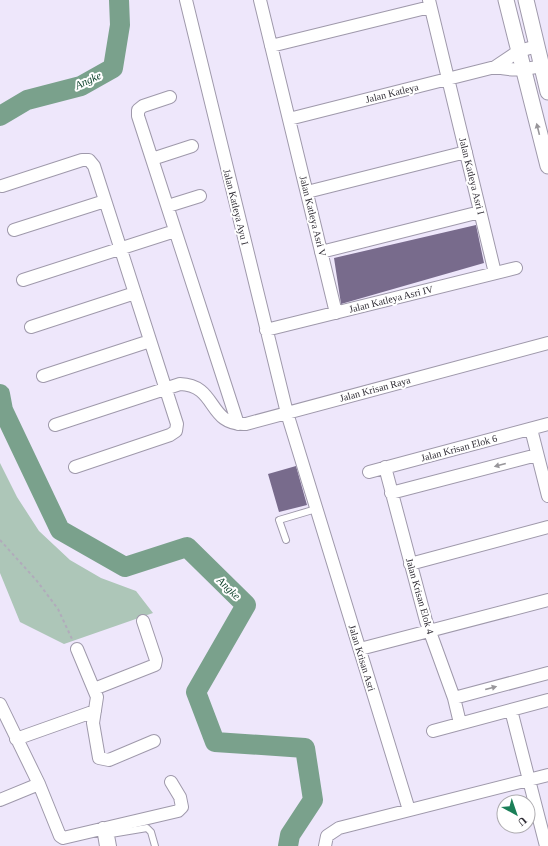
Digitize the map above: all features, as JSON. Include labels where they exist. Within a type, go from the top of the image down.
[{"type":"street","name":"Jalan Katleya Ayu I","points":[[186,0],[287,413]]},
{"type":"street","name":"Jalan Katleya Asri V","points":[[260,0],[336,313]]},
{"type":"street","points":[[506,0],[548,166]]},
{"type":"street","points":[[526,0],[548,92]]},
{"type":"street","points":[[271,46],[430,3]]},
{"type":"street","name":"Jalan Katleya Asri I","points":[[430,3],[495,273]]},
{"type":"street","name":"Jalan Katleya","points":[[289,119],[495,67],[519,51],[536,46]]},
{"type":"street","name":"Jalan Katleya","points":[[495,67],[513,71],[524,71],[541,66]]},
{"type":"street","points":[[55,425],[180,384],[189,384],[203,393],[228,423],[238,424],[138,116],[138,110],[143,106],[170,98]]},
{"type":"street","points":[[152,159],[192,146]]},
{"type":"street","points":[[307,192],[466,152]]},
{"type":"street","points":[[2,186],[82,160],[89,160],[94,166],[178,424],[176,431],[170,435],[75,467]]},
{"type":"street","points":[[168,206],[200,196]]},
{"type":"street","points":[[14,230],[105,201]]},
{"type":"street","points":[[321,252],[480,212]]},
{"type":"street","points":[[23,280],[175,231]]},
{"type":"street","name":"Jalan Katleya Asri IV","points":[[266,330],[516,268]]},
{"type":"street","points":[[31,327],[135,293]]},
{"type":"street","points":[[42,376],[150,341]]},
{"type":"street","name":"Jalan Krisan Raya","points":[[238,424],[246,424],[548,343]]},
{"type":"street","name":"Jalan Krisan Asri","points":[[287,413],[409,810]]},
{"type":"street","name":"Jalan Krisan Elok 6","points":[[369,472],[548,424]]},
{"type":"street","points":[[531,429],[548,496]]},
{"type":"street","points":[[391,493],[537,455]]},
{"type":"street","name":"Jalan Krisan Elok 4","points":[[385,468],[429,631],[454,698],[460,723]]},
{"type":"street","points":[[410,564],[548,528]]},
{"type":"street","points":[[360,650],[548,600]]},
{"type":"street","points":[[94,689],[155,665],[156,660],[143,621]]},
{"type":"street","points":[[77,649],[94,689],[97,702],[93,724],[98,755],[101,760],[124,755],[154,741]]},
{"type":"street","points":[[454,698],[548,673]]},
{"type":"street","points":[[433,731],[548,700]]},
{"type":"street","points":[[0,704],[39,784],[61,837],[63,838],[108,830],[180,811],[182,807],[181,800],[171,782]]},
{"type":"street","points":[[511,710],[546,846]]},
{"type":"street","points":[[16,739],[95,711]]},
{"type":"street","points":[[325,846],[327,836],[339,828],[548,776]]},
{"type":"street","points":[[0,800],[39,784]]},
{"type":"street","points":[[106,846],[108,830]]},
{"type":"lane","points":[[286,540],[280,520],[316,509]]},
{"type":"lane","points":[[113,846],[108,830],[147,828],[151,832],[155,846]]},
{"type":"path","points":[[0,540],[37,581],[58,610],[77,649]]},
{"type":"green space","points":[[0,463],[17,497],[39,531],[70,560],[101,578],[136,591],[153,613],[64,644],[20,622],[0,573]]},
{"type":"building","points":[[476,225],[484,263],[341,304],[334,258]]},
{"type":"building","points":[[296,466],[307,505],[279,512],[268,474]]},
{"type":"waterway","name":"Angke","points":[[0,116],[27,100],[81,86],[113,68],[120,25],[119,0]]},
{"type":"waterway","name":"Angke","points":[[0,394],[3,410],[60,530],[125,567],[187,547],[246,605],[196,692],[215,742],[305,748],[313,800],[290,835],[288,846]]}]
